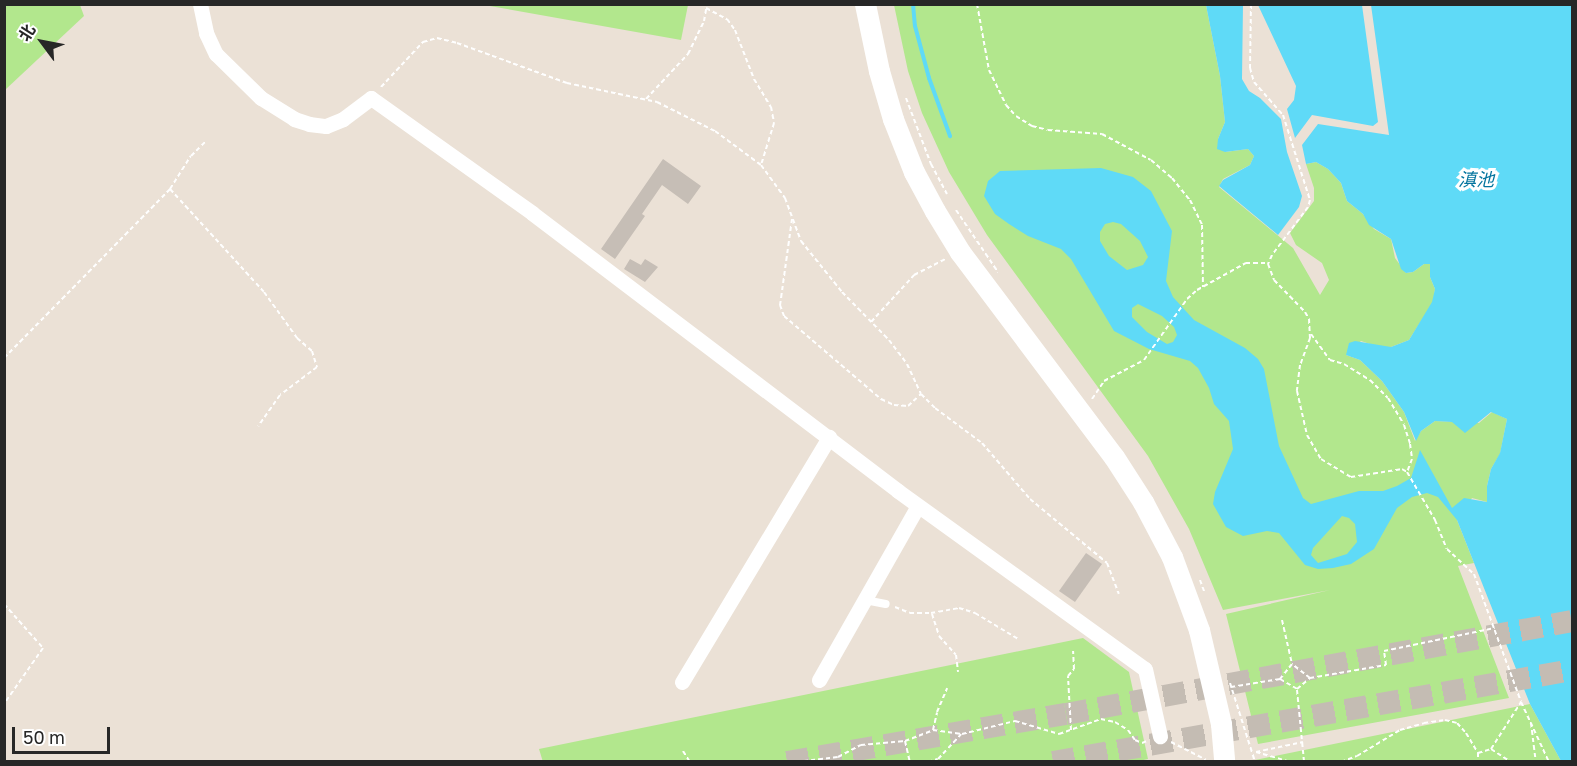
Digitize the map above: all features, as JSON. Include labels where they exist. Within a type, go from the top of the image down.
[{"type":"street","points":[[200,4],[206,33],[216,54],[261,98],[294,119],[326,126],[343,119],[371,98],[532,213],[918,506],[1145,669],[1160,736]]},
{"type":"street","points":[[865,4],[879,71],[893,119],[919,182],[960,252],[1114,457],[1143,502],[1172,557],[1188,594],[1199,630],[1221,724],[1224,762]]},
{"type":"street","points":[[682,682],[829,437]]},
{"type":"street","points":[[819,680],[918,506]]},
{"type":"lane","points":[[865,600],[886,604]]},
{"type":"path","points":[[977,4],[989,70],[1006,105],[1016,116],[1032,126],[1048,130],[1102,134],[1122,143],[1151,160],[1178,185],[1190,200],[1203,225],[1203,287]]},
{"type":"path","points":[[1251,4],[1250,68],[1254,82],[1283,115],[1310,200],[1303,214],[1269,262],[1274,280],[1305,312],[1310,333],[1330,360],[1344,364],[1370,380],[1388,398],[1404,424],[1410,444],[1412,459],[1407,472]]},
{"type":"path","points":[[646,99],[688,54],[705,21],[707,6],[727,19],[735,30],[754,79],[771,107],[774,123],[761,165]]},
{"type":"path","points":[[371,98],[423,42],[437,38],[567,83],[646,99],[715,131],[761,165],[784,198],[801,241],[842,292],[907,364],[921,394],[935,408],[982,443],[1030,500],[1107,563],[1119,594]]},
{"type":"path","points":[[4,358],[170,189],[191,156],[205,142]]},
{"type":"path","points":[[170,189],[264,292],[297,338],[312,351],[317,367],[280,395],[258,426]]},
{"type":"path","points":[[793,217],[786,248],[780,305],[784,316],[881,399],[894,405],[908,406],[921,394]]},
{"type":"path","points":[[871,322],[914,275],[960,252]]},
{"type":"path","points":[[1090,400],[1104,381],[1144,360],[1187,299],[1203,287],[1246,263],[1269,262]]},
{"type":"path","points":[[1310,333],[1300,365],[1297,391],[1300,412],[1313,449],[1330,466],[1351,477],[1402,470],[1411,477],[1448,549],[1473,574],[1521,702],[1550,762]]},
{"type":"path","points":[[4,604],[43,648],[4,704]]},
{"type":"path","points":[[886,604],[910,613],[931,613],[960,608],[975,613],[1020,640]]},
{"type":"path","points":[[931,613],[939,636],[956,655],[958,672]]},
{"type":"path","points":[[1282,620],[1292,664],[1310,678]]},
{"type":"path","points":[[1297,689],[1310,678],[1386,665],[1384,651],[1495,628]]},
{"type":"path","points":[[1071,730],[1068,676],[1074,669],[1073,651]]},
{"type":"path","points":[[1281,679],[1292,664]]},
{"type":"path","points":[[1213,691],[1281,679],[1297,689]]},
{"type":"path","points":[[933,730],[937,712],[948,688]]},
{"type":"path","points":[[1297,689],[1304,762]]},
{"type":"path","points":[[1478,753],[1491,749],[1521,702]]},
{"type":"path","points":[[1237,711],[1255,752],[1255,762]]},
{"type":"path","points":[[796,762],[838,757],[861,745],[905,741],[933,730],[962,734],[1015,721],[1059,734],[1101,719],[1115,722],[1142,743],[1160,736],[1208,762]]},
{"type":"path","points":[[1341,762],[1357,756],[1401,730],[1445,720],[1457,723],[1466,733],[1478,753],[1478,762]]},
{"type":"path","points":[[1531,720],[1536,762]]},
{"type":"path","points":[[928,762],[938,759],[962,734]]},
{"type":"path","points":[[905,741],[910,762]]},
{"type":"path","points":[[1255,752],[1303,742]]},
{"type":"path","points":[[1491,749],[1511,762]]},
{"type":"path","points":[[683,751],[690,762]]},
{"type":"path","points":[[1255,752],[1290,762]]},
{"type":"green space","points":[[5,4],[80,5],[84,16],[5,90]]},
{"type":"green space","points":[[484,5],[688,5],[681,40]]},
{"type":"green space","points":[[894,5],[1206,5],[1220,76],[1225,122],[1218,139],[1225,152],[1248,149],[1254,156],[1250,165],[1223,179],[1219,187],[1293,248],[1320,295],[1329,280],[1322,263],[1296,245],[1290,233],[1314,201],[1314,188],[1306,164],[1316,162],[1328,169],[1341,183],[1347,201],[1363,214],[1374,229],[1391,239],[1395,258],[1406,273],[1413,272],[1424,264],[1430,264],[1430,277],[1435,289],[1433,302],[1409,340],[1391,347],[1379,347],[1361,341],[1346,355],[1360,360],[1382,381],[1404,412],[1415,441],[1421,431],[1435,421],[1479,423],[1492,412],[1507,419],[1500,454],[1491,469],[1487,486],[1487,502],[1472,498],[1457,520],[1474,563],[1458,566],[1509,698],[1258,744],[1226,614],[1330,590],[1223,610],[1189,529],[1148,456],[987,235],[949,172],[922,113],[908,71]]},
{"type":"green space","points":[[1083,638],[1129,672],[1148,759],[1135,762],[543,762],[539,749]]},
{"type":"green space","points":[[1530,704],[1561,761],[1255,760]]},
{"type":"water","points":[[1206,5],[1243,5],[1242,79],[1249,91],[1260,98],[1281,119],[1287,152],[1302,196],[1299,207],[1278,235],[1219,186],[1223,180],[1250,165],[1254,156],[1248,149],[1225,152],[1217,149],[1218,139],[1225,122],[1220,76]]},
{"type":"water","points":[[1258,5],[1362,5],[1378,122],[1373,126],[1312,115],[1295,138],[1287,109],[1294,100],[1296,86]]},
{"type":"water","name":"滇池","points":[[1371,5],[1572,5],[1572,761],[1561,761],[1530,704],[1457,520],[1438,497],[1427,493],[1412,497],[1397,508],[1374,549],[1351,564],[1333,568],[1318,569],[1305,565],[1279,533],[1267,531],[1243,536],[1226,527],[1213,504],[1215,492],[1233,449],[1229,421],[1214,404],[1209,388],[1198,368],[1190,361],[1149,349],[1114,331],[1071,259],[1061,249],[1028,236],[995,214],[984,196],[988,181],[1000,171],[1101,168],[1133,177],[1151,191],[1172,231],[1166,281],[1173,297],[1194,320],[1245,348],[1258,359],[1264,369],[1279,446],[1303,498],[1311,504],[1359,491],[1383,491],[1397,486],[1411,478],[1420,450],[1452,508],[1464,498],[1487,502],[1487,486],[1491,469],[1500,453],[1507,419],[1491,412],[1465,433],[1452,422],[1435,421],[1421,431],[1416,441],[1404,412],[1382,381],[1360,360],[1346,355],[1349,343],[1355,341],[1391,347],[1409,340],[1432,302],[1435,289],[1430,277],[1430,264],[1424,264],[1413,272],[1406,273],[1401,269],[1391,239],[1369,225],[1363,214],[1347,201],[1341,183],[1328,169],[1316,162],[1306,164],[1302,145],[1318,124],[1389,135]],"holes":[[[1113,222],[1121,224],[1140,241],[1148,257],[1143,265],[1127,270],[1109,256],[1100,241],[1100,232],[1105,224]],[[1138,304],[1162,316],[1174,327],[1177,335],[1173,342],[1167,344],[1147,332],[1132,317],[1132,308]],[[1342,516],[1349,518],[1355,524],[1357,542],[1347,554],[1318,563],[1311,555],[1313,548]]]},
{"type":"building","points":[[663,159],[701,186],[688,204],[662,185],[642,214],[645,216],[615,259],[601,249]]},
{"type":"building","points":[[630,259],[641,265],[645,259],[658,267],[645,282],[624,269]]},
{"type":"building","points":[[1086,553],[1102,564],[1075,602],[1059,591]]},
{"type":"waterway","points":[[913,4],[915,26],[929,78],[950,136]]},
{"type":"tunnel","points":[[787,762],[1066,714],[1572,621]]},
{"type":"tunnel","points":[[1053,762],[1572,670]]}]
